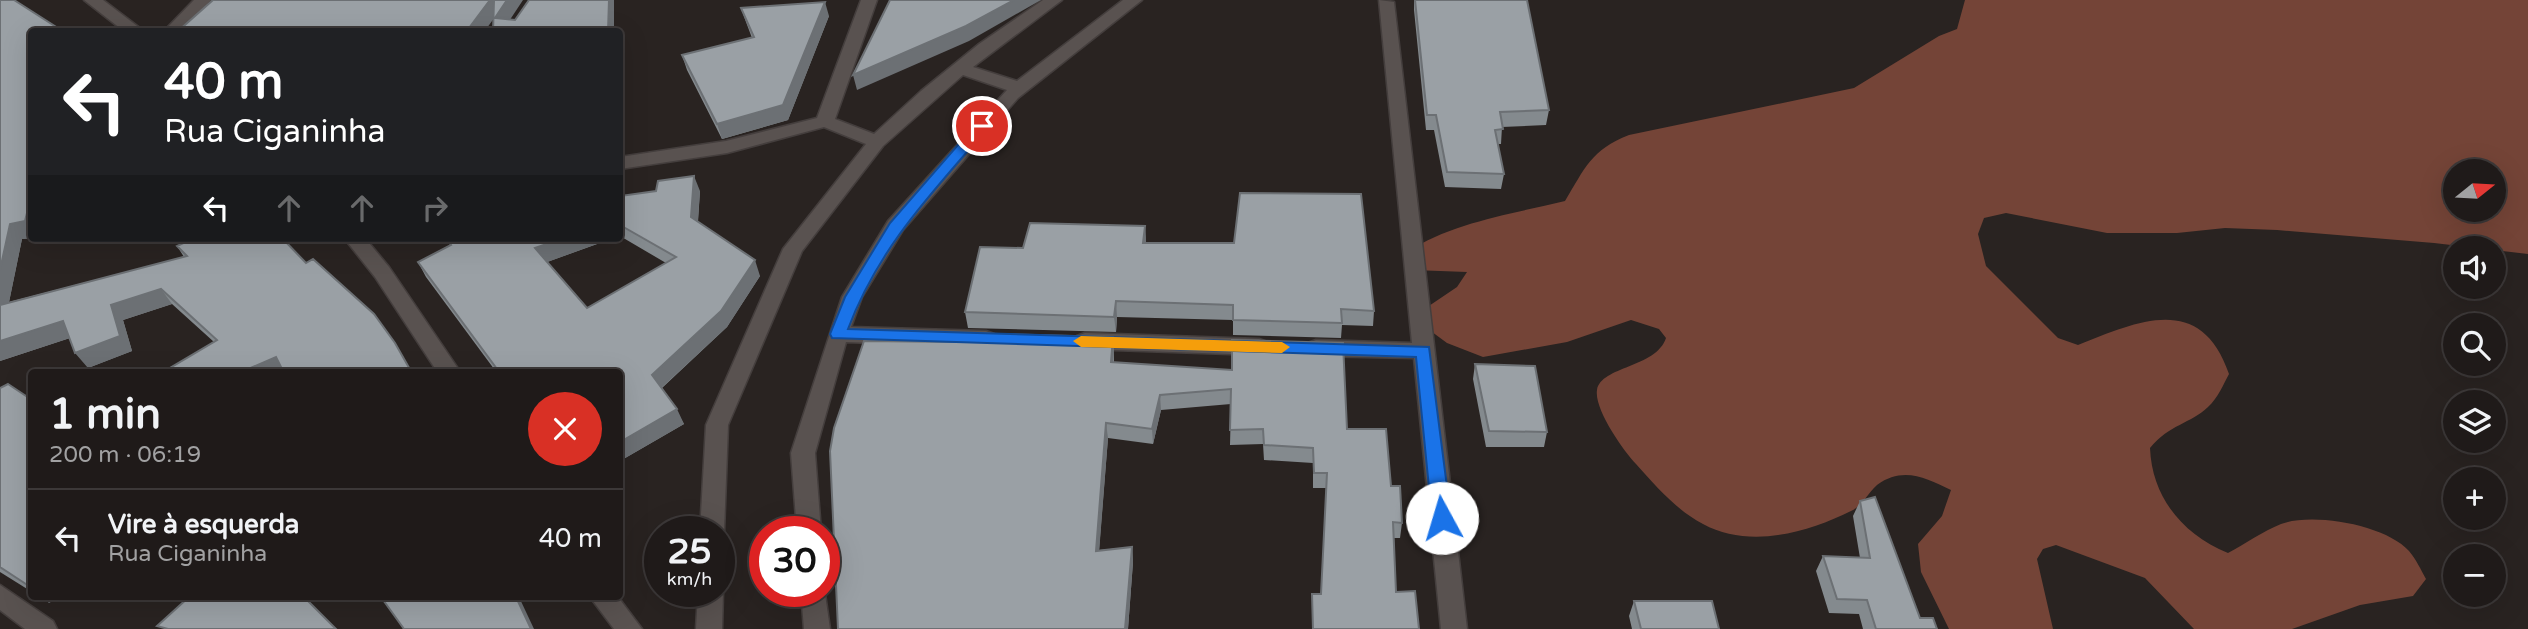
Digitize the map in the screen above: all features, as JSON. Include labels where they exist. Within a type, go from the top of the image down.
[{"type":"street","points":[[92,0],[131,28]]},
{"type":"street","points":[[175,28],[203,0]]},
{"type":"street","points":[[825,121],[869,0]]},
{"type":"street","points":[[713,516],[717,425],[793,250],[877,142],[960,68],[1054,0]]},
{"type":"street","points":[[808,516],[803,453],[838,334],[852,297],[895,226],[952,159],[1019,89],[1082,37],[1134,0]]},
{"type":"street","points":[[1386,2],[1454,629]]},
{"type":"street","points":[[960,68],[1019,89]]},
{"type":"street","points":[[623,163],[727,147],[825,121],[877,142]]},
{"type":"street","points":[[357,242],[382,272],[447,369]]},
{"type":"street","points":[[838,334],[1005,339]]},
{"type":"street","points":[[1061,341],[1423,351]]},
{"type":"street","points":[[0,596],[44,629]]},
{"type":"street","points":[[605,600],[629,629]]},
{"type":"street","points":[[709,629],[710,607]]},
{"type":"street","points":[[815,607],[817,629]]},
{"type":"shaded area","points":[[1965,0],[2528,0],[2528,254],[2506,251],[2506,236],[2443,236],[2443,244],[2225,228],[2177,233],[2107,233],[2006,213],[1984,218],[1978,234],[1986,266],[2058,338],[2078,345],[2123,328],[2166,320],[2185,322],[2202,332],[2217,348],[2229,374],[2217,396],[2201,413],[2165,434],[2150,448],[2152,466],[2163,498],[2172,512],[2197,535],[2228,553],[2274,527],[2295,521],[2329,520],[2367,528],[2398,542],[2414,557],[2426,579],[2413,596],[2360,605],[2292,629],[2194,629],[2145,578],[2056,545],[2043,549],[2037,559],[2053,629],[1949,629],[1921,572],[1918,544],[1942,516],[1951,490],[1923,478],[1896,476],[1877,485],[1855,509],[1816,526],[1758,537],[1721,532],[1693,518],[1659,489],[1624,449],[1600,408],[1597,390],[1601,382],[1660,348],[1666,338],[1659,329],[1631,320],[1567,342],[1483,357],[1447,343],[1428,329],[1420,312],[1457,287],[1467,272],[1413,270],[1407,252],[1463,226],[1565,201],[1590,161],[1606,147],[1629,135],[1854,88],[1939,36],[1957,29]]},
{"type":"building","points":[[0,0],[14,0],[58,28],[28,28],[28,209],[25,221],[10,224],[0,270]]},
{"type":"building","points":[[213,0],[490,0],[469,28],[182,28]]},
{"type":"building","points":[[494,0],[507,0],[495,18],[515,20],[529,0],[609,0],[608,28],[493,28]]},
{"type":"building","points":[[890,0],[1014,0],[966,26],[853,75]]},
{"type":"building","points":[[1415,0],[1527,0],[1549,110],[1500,112],[1503,129],[1495,130],[1504,174],[1447,172],[1436,115],[1427,115]]},
{"type":"building","points":[[825,2],[783,105],[717,124],[682,55],[754,37],[741,8]]},
{"type":"building","points":[[694,176],[691,217],[755,260],[721,311],[652,375],[677,409],[623,440],[623,369],[497,369],[418,262],[451,245],[449,242],[552,242],[535,248],[587,308],[676,257],[623,227],[623,196],[656,191],[658,181]]},
{"type":"building","points":[[1240,193],[1361,194],[1374,311],[1341,309],[1342,323],[1233,320],[1233,305],[1116,301],[1114,317],[965,312],[980,247],[1023,248],[1030,223],[1145,226],[1143,243],[1234,243]]},
{"type":"building","points":[[186,242],[286,242],[306,263],[313,259],[374,314],[410,369],[282,369],[276,357],[248,369],[168,369],[217,340],[161,289],[111,305],[120,336],[75,353],[63,321],[0,341],[0,305],[187,256],[177,246]]},
{"type":"building","points":[[961,333],[1113,337],[1111,362],[1232,370],[1232,340],[1343,343],[1347,429],[1386,429],[1391,486],[1400,486],[1402,523],[1393,522],[1396,592],[1415,591],[1419,629],[1313,629],[1312,594],[1321,594],[1327,473],[1314,473],[1313,448],[1264,445],[1263,429],[1230,430],[1231,389],[1160,395],[1152,429],[1106,423],[1096,551],[1132,547],[1125,629],[838,629],[840,516],[833,516],[830,451],[834,428],[864,341],[959,342]]},
{"type":"building","points":[[1475,364],[1535,366],[1547,432],[1489,431]]},
{"type":"building","points":[[8,384],[28,397],[28,585],[0,567],[0,388]]},
{"type":"building","points":[[1875,497],[1920,618],[1933,618],[1937,629],[1876,629],[1867,600],[1837,599],[1823,556],[1870,558],[1860,501]]},
{"type":"building","points":[[186,600],[307,600],[336,629],[168,629],[157,626]]},
{"type":"building","points":[[383,600],[517,600],[531,629],[404,629]]},
{"type":"building","points":[[1634,601],[1712,601],[1719,629],[1641,629]]},
{"type":"slow traffic","points":[[1081,341],[1282,347]]},
{"type":"route","points":[[982,126],[895,226],[852,297],[838,334],[1423,351],[1442,518]]}]
